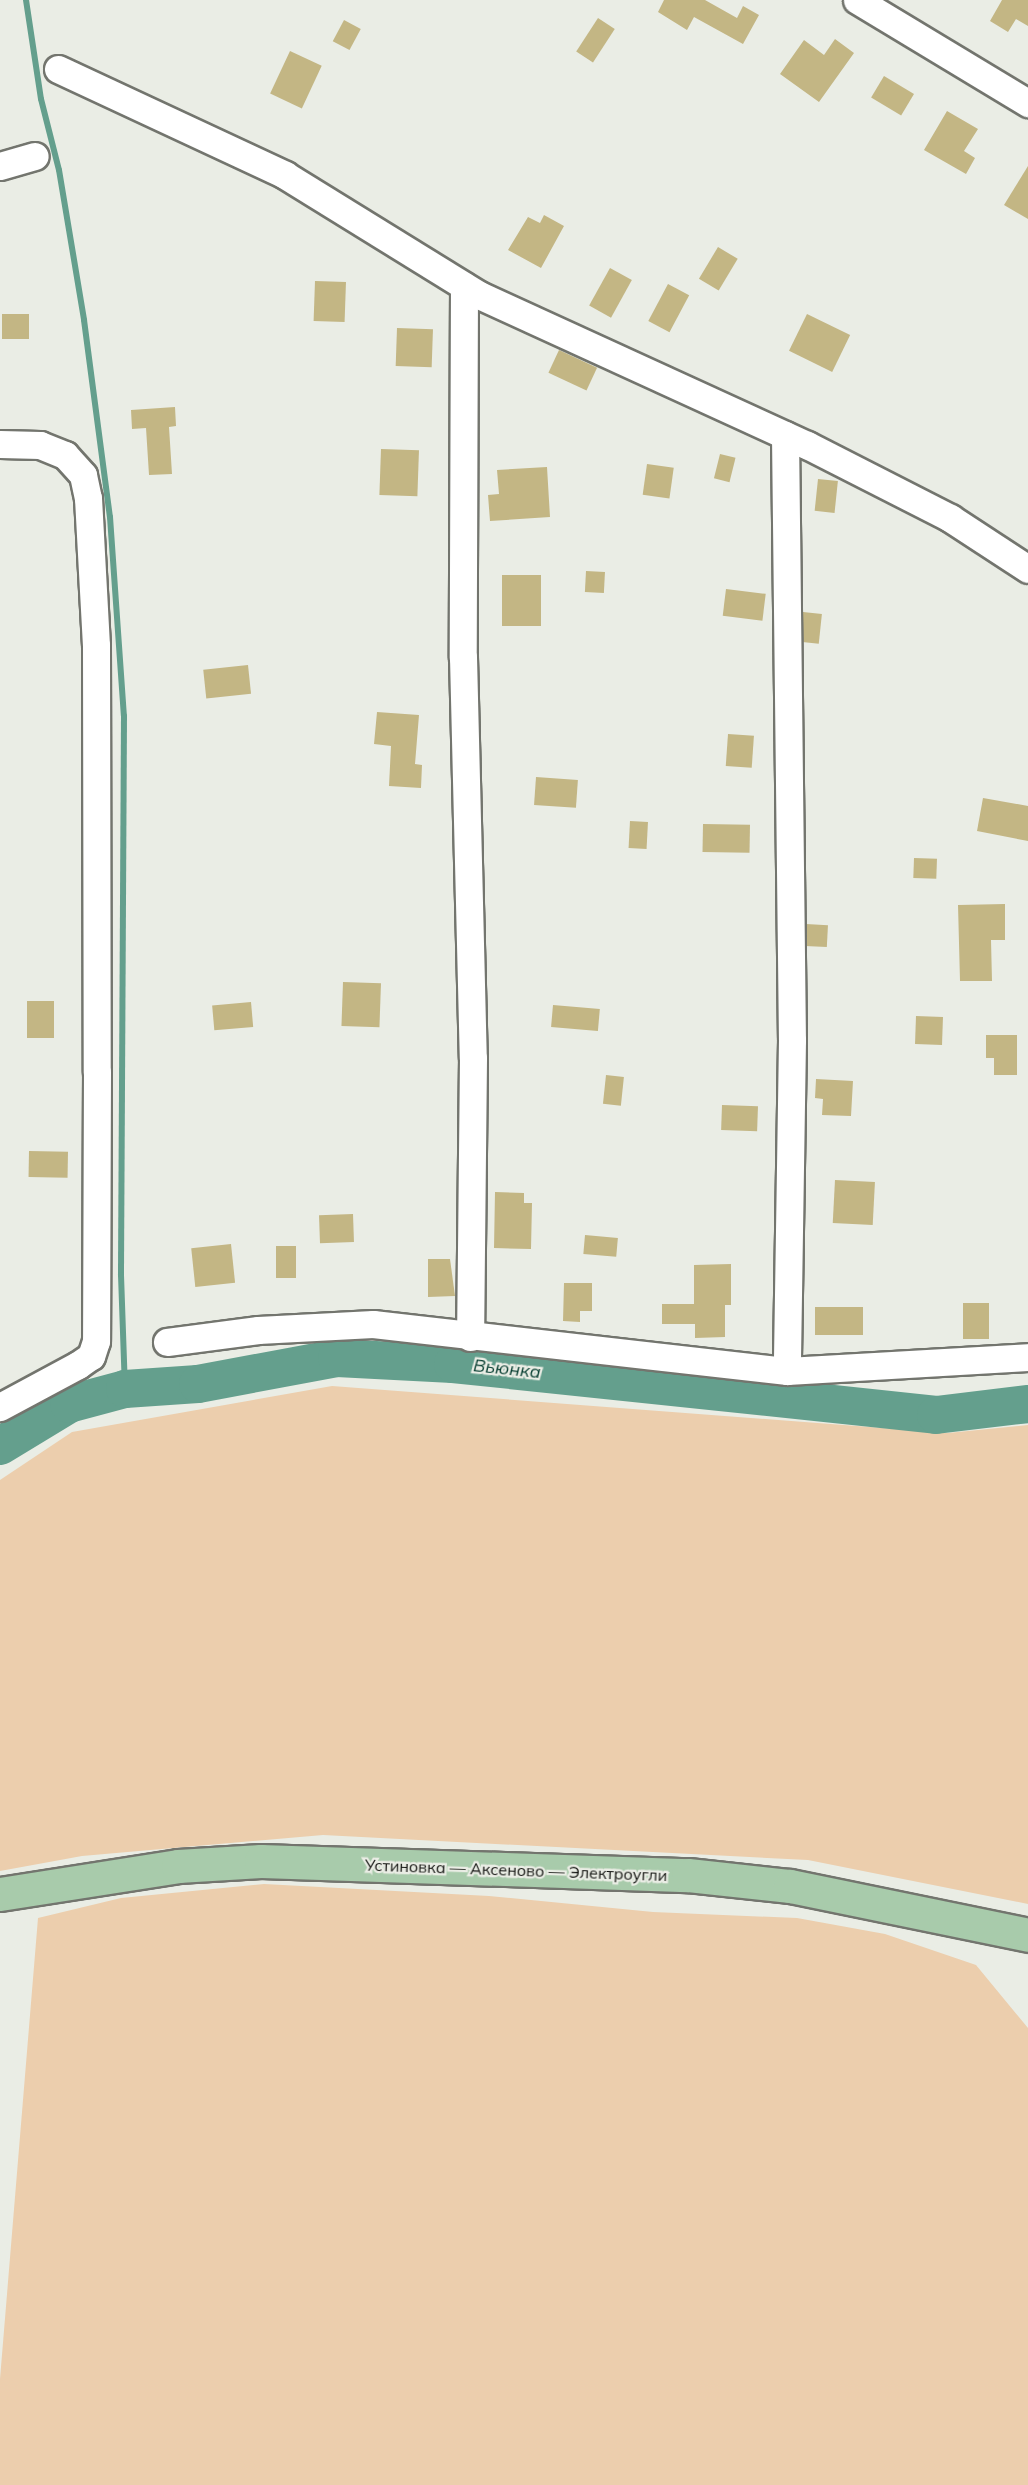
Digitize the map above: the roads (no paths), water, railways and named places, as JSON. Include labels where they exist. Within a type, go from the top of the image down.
[{"type":"main road","name":"Устиновка — Аксеново — Электроугли","points":[[0,1894],[178,1866],[261,1862],[688,1875],[790,1886],[1028,1935]]},
{"type":"street","points":[[857,0],[1028,103]]},
{"type":"street","points":[[58,69],[285,175],[464,286],[785,435],[950,518],[1028,569]]},
{"type":"street","points":[[0,166],[35,156]]},
{"type":"street","points":[[464,286],[463,657],[473,1058],[471,1336]]},
{"type":"street","points":[[785,435],[792,1028],[787,1371]]},
{"type":"street","points":[[0,444],[40,445],[65,455],[83,475],[88,498],[96,645],[97,1072],[96,1341],[91,1356],[0,1407]]},
{"type":"street","points":[[167,1342],[258,1330],[373,1324],[787,1371],[1028,1356]]},
{"type":"waterway","points":[[26,0],[41,99],[59,170],[84,320],[110,517],[124,716],[121,1275],[125,1389]]},
{"type":"waterway","name":"Вьюнка","points":[[0,1446],[69,1404],[125,1389],[198,1384],[337,1358],[453,1364],[936,1415],[1028,1404]]}]
